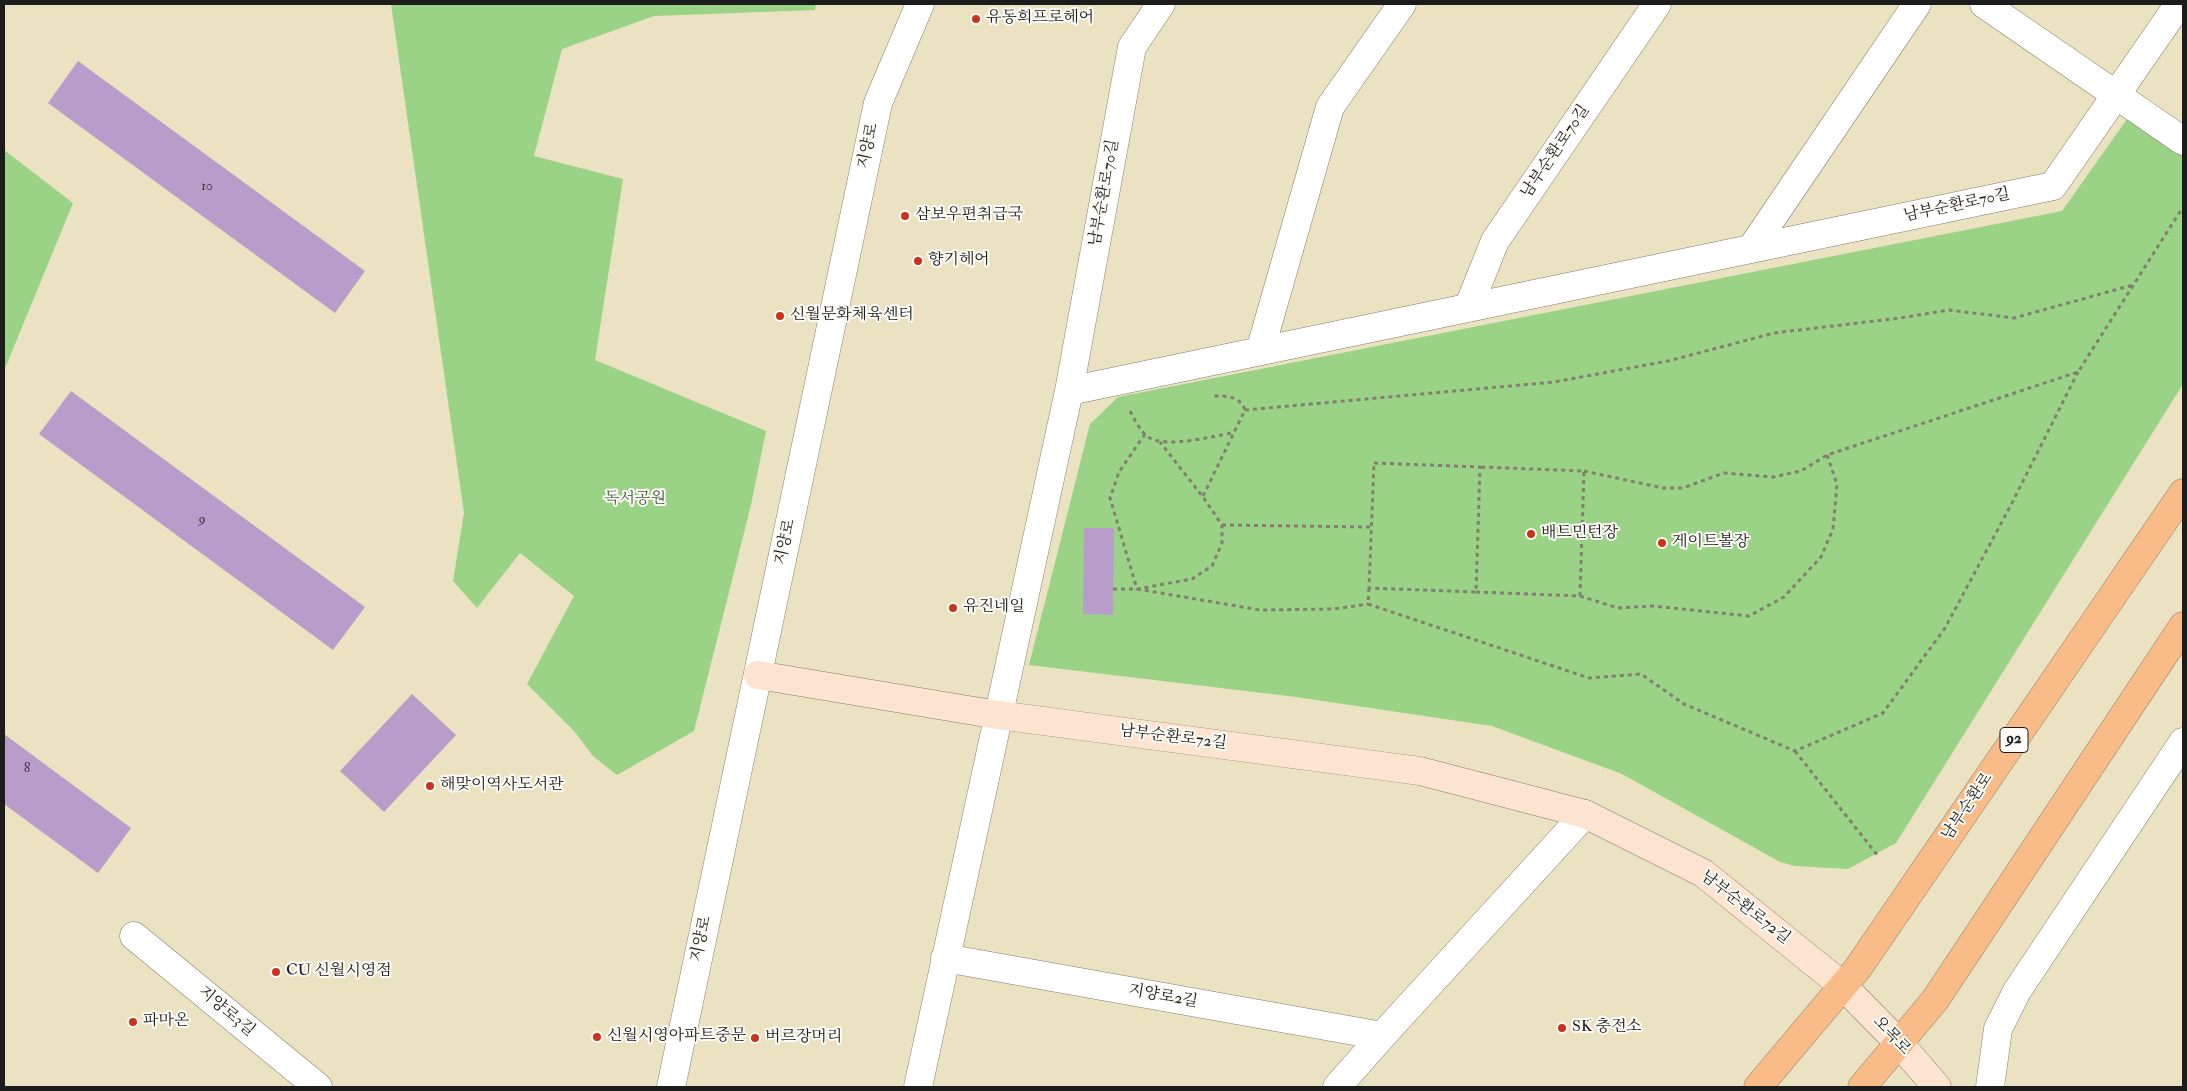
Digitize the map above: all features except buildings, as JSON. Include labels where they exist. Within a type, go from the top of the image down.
[{"type":"main road","name":"남부순환로","points":[[1758,1087],[1858,968],[2183,493]]},
{"type":"main road","points":[[1862,1087],[1935,1000],[2183,626]]},
{"type":"main road","name":"남부순환로72길","points":[[758,675],[998,716],[1420,771],[1585,814],[1702,873],[1843,986]]},
{"type":"main road","name":"오목로","points":[[1843,986],[1898,1042],[1937,1087]]},
{"type":"street","name":"지양로","points":[[671,1087],[878,102],[920,4]]},
{"type":"street","name":"남부순환로70길","points":[[998,716],[1069,391],[1132,46],[1161,4]]},
{"type":"street","points":[[1260,351],[1330,108],[1402,4]]},
{"type":"street","name":"남부순환로70길","points":[[1468,308],[1495,240],[1658,4]]},
{"type":"street","points":[[1751,249],[1917,4]]},
{"type":"street","points":[[1984,4],[2183,141]]},
{"type":"street","name":"남부순환로70길","points":[[1069,391],[2053,186],[2179,4]]},
{"type":"street","points":[[918,1087],[998,716]]},
{"type":"street","points":[[1990,1087],[1998,1030],[2017,991],[2183,742]]},
{"type":"street","points":[[1337,1087],[1585,814]]},
{"type":"street","name":"지양로3길","points":[[134,936],[318,1087]]},
{"type":"street","name":"지양로2길","points":[[945,958],[1382,1036]]},
{"type":"path","points":[[1796,751],[1883,713],[1945,628],[2012,503],[2078,372],[2183,207]]},
{"type":"path","points":[[1246,410],[1554,382],[1668,361],[1774,334],[1949,310],[2014,318],[2133,286]]},
{"type":"path","points":[[1368,604],[1374,463],[1584,471],[1663,488],[1683,488],[1724,473],[1773,476],[1801,471],[1827,455],[2078,372]]},
{"type":"path","points":[[1119,380],[1124,402],[1145,434],[1160,442],[1203,497],[1222,525],[1222,543],[1212,566],[1192,579],[1137,590]]},
{"type":"path","points":[[1206,396],[1233,397],[1242,402],[1246,410]]},
{"type":"path","points":[[1203,497],[1246,410]]},
{"type":"path","points":[[1160,442],[1178,442],[1234,433]]},
{"type":"path","points":[[1137,590],[1110,498],[1119,472],[1145,434]]},
{"type":"path","points":[[1369,588],[1580,596],[1618,608],[1653,606],[1749,616],[1784,598],[1821,557],[1833,529],[1837,484],[1827,455]]},
{"type":"path","points":[[1476,592],[1480,467]]},
{"type":"path","points":[[1580,596],[1584,471]]},
{"type":"path","points":[[1222,525],[1371,527]]},
{"type":"path","points":[[1113,588],[1137,590],[1260,610],[1334,610],[1368,604],[1589,678],[1641,674],[1684,704],[1796,751],[1878,856]]},
{"type":"green space","name":"독서공원","points":[[391,4],[816,4],[815,10],[654,16],[562,49],[534,156],[623,179],[595,360],[766,431],[751,505],[694,731],[617,775],[593,756],[574,731],[527,684],[574,596],[520,553],[477,608],[453,581],[464,513]]},
{"type":"green space","points":[[2127,119],[2183,156],[2183,384],[1896,843],[1848,869],[1795,866],[1780,862],[1622,774],[1492,726],[1296,697],[1029,665],[1090,424],[1118,397],[2062,211]]},
{"type":"green space","points":[[4,150],[73,203],[4,371]]},
{"type":"place","name":"유동희프로헤어","points":[[976,19]]},
{"type":"place","name":"삼보우편취급국","points":[[905,216]]},
{"type":"place","name":"향기헤어","points":[[918,261]]},
{"type":"place","name":"신월문화체육센터","points":[[780,316]]},
{"type":"place","name":"배트민턴장","points":[[1531,534]]},
{"type":"place","name":"게이트볼장","points":[[1662,543]]},
{"type":"place","name":"유진네일","points":[[953,608]]},
{"type":"place","name":"해맞이역사도서관","points":[[430,786]]},
{"type":"place","name":"CU 신월시영점","points":[[276,972]]},
{"type":"place","name":"파마온","points":[[133,1022]]},
{"type":"place","name":"SK 충전소","points":[[1562,1028]]},
{"type":"place","name":"신월시영아파트중문","points":[[597,1037]]},
{"type":"place","name":"버르장머리","points":[[755,1038]]}]
